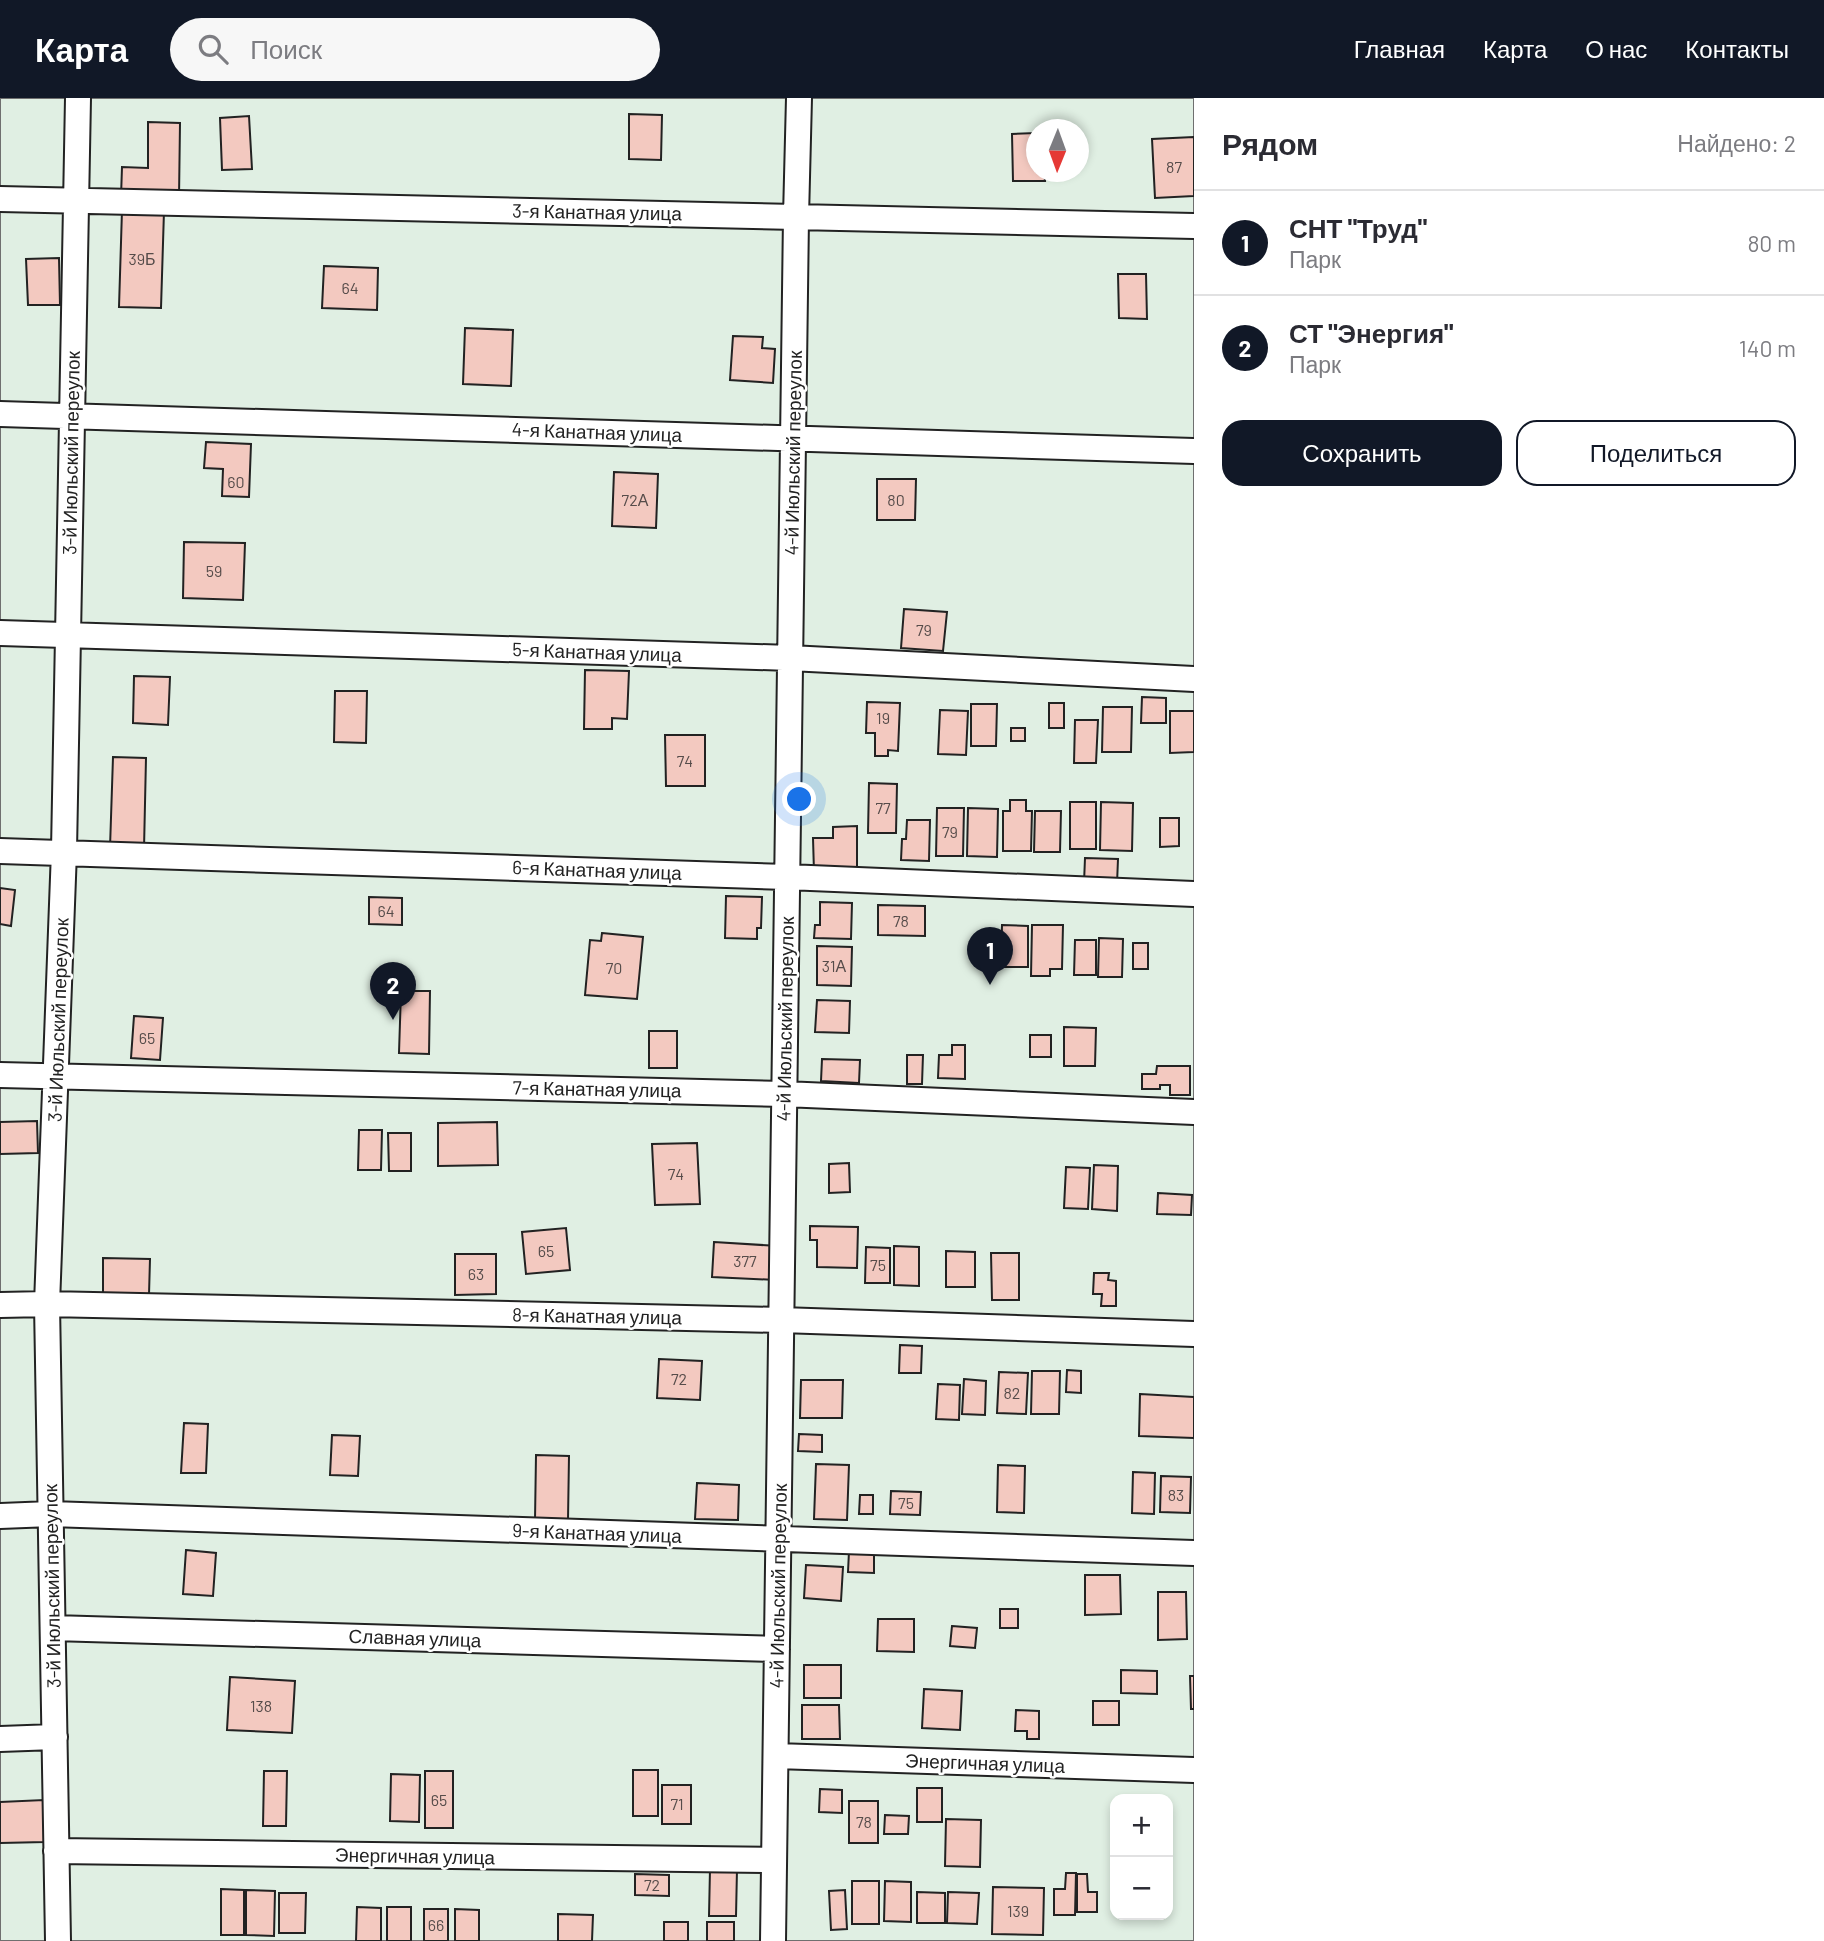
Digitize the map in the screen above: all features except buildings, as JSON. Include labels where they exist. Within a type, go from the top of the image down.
[{"type":"street","name":"3-й Июльский переулок","points":[[58,1941],[47,1304],[64,851],[78,98]]},
{"type":"street","name":"4-й Июльский переулок","points":[[773,1941],[799,98]]},
{"type":"street","name":"3-я Канатная улица","points":[[0,199],[1194,226]]},
{"type":"street","name":"4-я Канатная улица","points":[[0,415],[1194,451]]},
{"type":"street","name":"5-я Канатная улица","points":[[0,633],[790,658],[1194,679]]},
{"type":"street","name":"6-я Канатная улица","points":[[0,851],[64,851],[787,877],[1194,894]]},
{"type":"street","name":"7-я Канатная улица","points":[[0,1075],[784,1094],[1194,1112]]},
{"type":"street","name":"8-я Канатная улица","points":[[0,1305],[781,1320],[1194,1334]]},
{"type":"street","name":"9-я Канатная улица","points":[[0,1516],[51,1514],[1194,1553]]},
{"type":"street","name":"Славная улица","points":[[53,1628],[777,1649]]},
{"type":"street","points":[[0,1739],[55,1737]]},
{"type":"street","name":"Энергичная улица","points":[[776,1756],[1194,1770]]},
{"type":"street","name":"Энергичная улица","points":[[56,1851],[774,1860]]},
{"type":"green space","points":[[0,98],[1194,98],[1194,1941],[0,1941]]},
{"type":"place","name":"СНТ \"Труд\"","points":[[990,985]]},
{"type":"place","name":"СТ \"Энергия\"","points":[[393,1020]]}]
